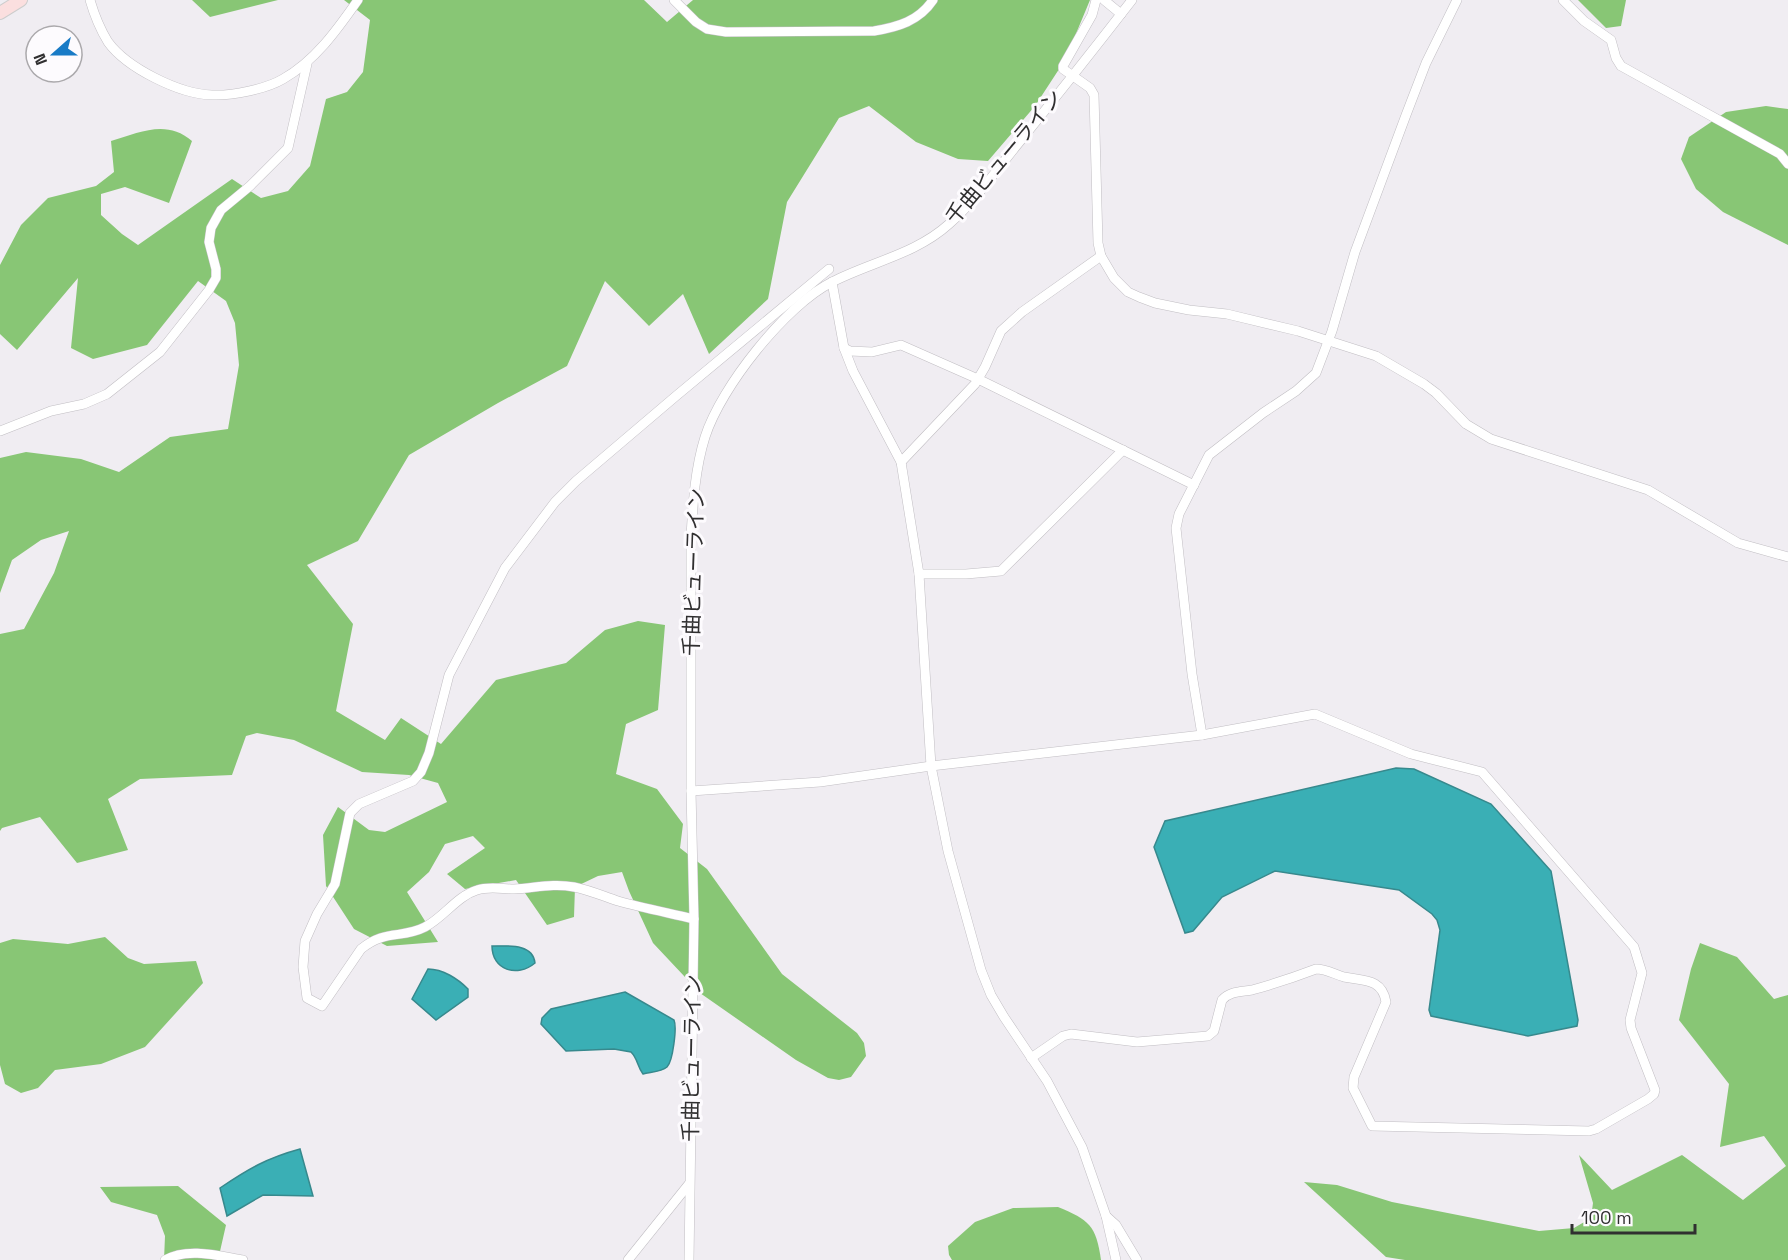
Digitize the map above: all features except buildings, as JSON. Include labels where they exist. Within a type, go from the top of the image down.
[{"type":"main road","points":[[0,13],[21,0]]},
{"type":"street","points":[[90,0],[94,15],[108,42],[122,56],[141,70],[188,91],[212,95],[253,90],[281,81],[307,64],[339,27],[358,0]]},
{"type":"street","points":[[674,0],[696,22],[707,29],[751,33],[874,31],[905,24],[933,0]]},
{"type":"street","points":[[1096,0],[1092,15],[1063,66],[1065,71],[1090,88],[1094,95],[1097,232],[1101,256],[1114,278],[1128,292],[1155,303],[1227,314],[1328,340],[1376,356],[1407,372],[1436,393],[1466,424],[1491,439],[1648,490],[1738,543],[1788,557]]},
{"type":"street","points":[[1104,0],[1121,14]]},
{"type":"street","name":"千曲ビューライン","points":[[689,1260],[694,920],[691,791],[691,536],[693,499],[705,438],[713,416],[738,374],[772,332],[816,292],[832,282],[929,240],[966,208],[1132,0]]},
{"type":"street","points":[[1202,735],[1192,674],[1176,528],[1179,514],[1209,455],[1316,373],[1354,252],[1426,63],[1457,0]]},
{"type":"street","points":[[1563,0],[1584,21],[1611,40],[1621,66],[1780,154],[1788,164]]},
{"type":"street","points":[[0,431],[51,411],[84,404],[107,394],[160,352],[216,278],[209,242],[211,228],[221,210],[250,186],[288,148],[307,64]]},
{"type":"street","points":[[901,462],[978,379],[1001,331],[1022,312],[1101,256]]},
{"type":"street","points":[[694,920],[618,901],[575,887],[551,885],[477,890],[462,898],[435,921],[424,927],[414,931],[386,935],[370,942],[361,949],[322,1006],[307,998],[303,967],[305,941],[317,914],[335,884],[350,813],[359,804],[413,781],[421,771],[429,753],[449,675],[506,568],[555,502],[576,481],[829,269]]},
{"type":"street","points":[[832,282],[844,348],[853,371],[901,462],[919,574],[931,766],[948,851],[981,970],[991,995],[1047,1081],[1082,1148],[1106,1216],[1116,1260]]},
{"type":"street","points":[[844,348],[850,351],[872,352],[901,345],[978,379],[1194,485]]},
{"type":"street","points":[[919,574],[1001,571],[1123,450]]},
{"type":"street","points":[[691,791],[820,782],[931,766],[1202,735],[1315,714],[1411,754],[1482,772],[1634,947],[1642,973],[1630,1020],[1631,1028],[1654,1085],[1654,1094],[1596,1129],[1588,1131],[1372,1126],[1353,1088],[1354,1077],[1386,1002],[1385,996],[1383,990],[1373,982],[1345,977],[1322,969],[1225,996],[1214,1031],[1208,1036],[1137,1042],[1071,1034],[1063,1036],[1031,1058]]},
{"type":"street","points":[[628,1260],[689,1185]]},
{"type":"street","points":[[1106,1216],[1116,1225],[1137,1260]]},
{"type":"street","points":[[165,1260],[197,1253],[243,1260]]},
{"type":"green space","points":[[192,0],[278,0],[210,17]]},
{"type":"green space","points":[[344,0],[644,0],[667,22],[693,0],[1090,0],[1065,60],[1035,106],[988,161],[958,159],[916,142],[869,106],[839,118],[787,202],[768,299],[709,354],[683,294],[649,326],[605,281],[567,366],[409,455],[358,541],[307,565],[353,624],[336,711],[385,740],[401,718],[441,744],[496,680],[566,663],[605,630],[638,621],[665,625],[658,710],[626,724],[616,774],[657,789],[683,824],[680,848],[707,869],[782,974],[857,1033],[864,1043],[866,1056],[851,1077],[839,1080],[828,1078],[796,1060],[700,993],[653,943],[622,872],[598,876],[575,887],[574,917],[547,925],[516,880],[465,889],[447,874],[485,848],[473,836],[445,844],[429,872],[407,892],[438,942],[387,946],[354,929],[326,886],[323,835],[338,807],[369,830],[385,832],[447,802],[438,783],[409,775],[362,772],[294,740],[257,733],[246,736],[232,775],[140,779],[108,799],[128,850],[77,863],[40,817],[2,828],[0,831],[0,634],[24,629],[54,573],[69,531],[41,540],[12,560],[0,593],[0,458],[26,452],[81,459],[119,472],[170,437],[228,429],[239,365],[235,323],[226,301],[198,281],[147,345],[93,359],[71,348],[78,278],[17,350],[0,334],[0,265],[21,225],[48,198],[96,186],[114,172],[111,141],[143,131],[173,130],[192,141],[169,203],[125,187],[101,194],[101,215],[138,245],[232,179],[261,198],[288,191],[310,166],[326,99],[347,92],[363,72],[370,20]]},
{"type":"green space","points":[[1578,0],[1626,0],[1621,26],[1606,28]]},
{"type":"green space","points":[[1766,106],[1788,109],[1788,245],[1723,212],[1696,189],[1681,159],[1689,137],[1726,112]]},
{"type":"green space","points":[[105,937],[128,958],[144,964],[196,961],[203,983],[145,1047],[101,1064],[55,1070],[38,1088],[21,1093],[5,1084],[0,1065],[0,943],[13,939],[68,944]]},
{"type":"green space","points":[[1700,943],[1737,957],[1774,999],[1788,995],[1788,1260],[1405,1260],[1386,1257],[1304,1182],[1337,1185],[1392,1202],[1539,1231],[1574,1228],[1591,1218],[1593,1203],[1579,1155],[1612,1190],[1682,1155],[1743,1200],[1786,1166],[1764,1136],[1720,1147],[1729,1084],[1679,1020],[1691,969]]},
{"type":"green space","points":[[178,1186],[226,1225],[218,1260],[164,1260],[165,1236],[157,1215],[111,1202],[100,1187]]},
{"type":"green space","points":[[1058,1207],[1084,1220],[1089,1225],[1097,1239],[1101,1260],[952,1260],[949,1255],[948,1246],[975,1222],[1013,1208]]},
{"type":"water","points":[[1396,768],[1414,769],[1491,804],[1551,871],[1578,1020],[1577,1026],[1528,1036],[1431,1016],[1429,1010],[1440,930],[1432,914],[1399,890],[1275,871],[1222,897],[1193,931],[1185,933],[1154,847],[1165,821]]},
{"type":"water","points":[[492,946],[512,946],[524,949],[530,952],[535,963],[521,970],[507,969],[496,961]]},
{"type":"water","points":[[428,969],[450,975],[468,989],[468,997],[436,1020],[412,999]]},
{"type":"water","points":[[625,992],[674,1020],[673,1051],[665,1069],[643,1074],[631,1052],[614,1049],[566,1051],[541,1024],[542,1018],[551,1009]]},
{"type":"water","points":[[300,1149],[313,1196],[263,1195],[227,1216],[220,1188],[258,1165]]}]
